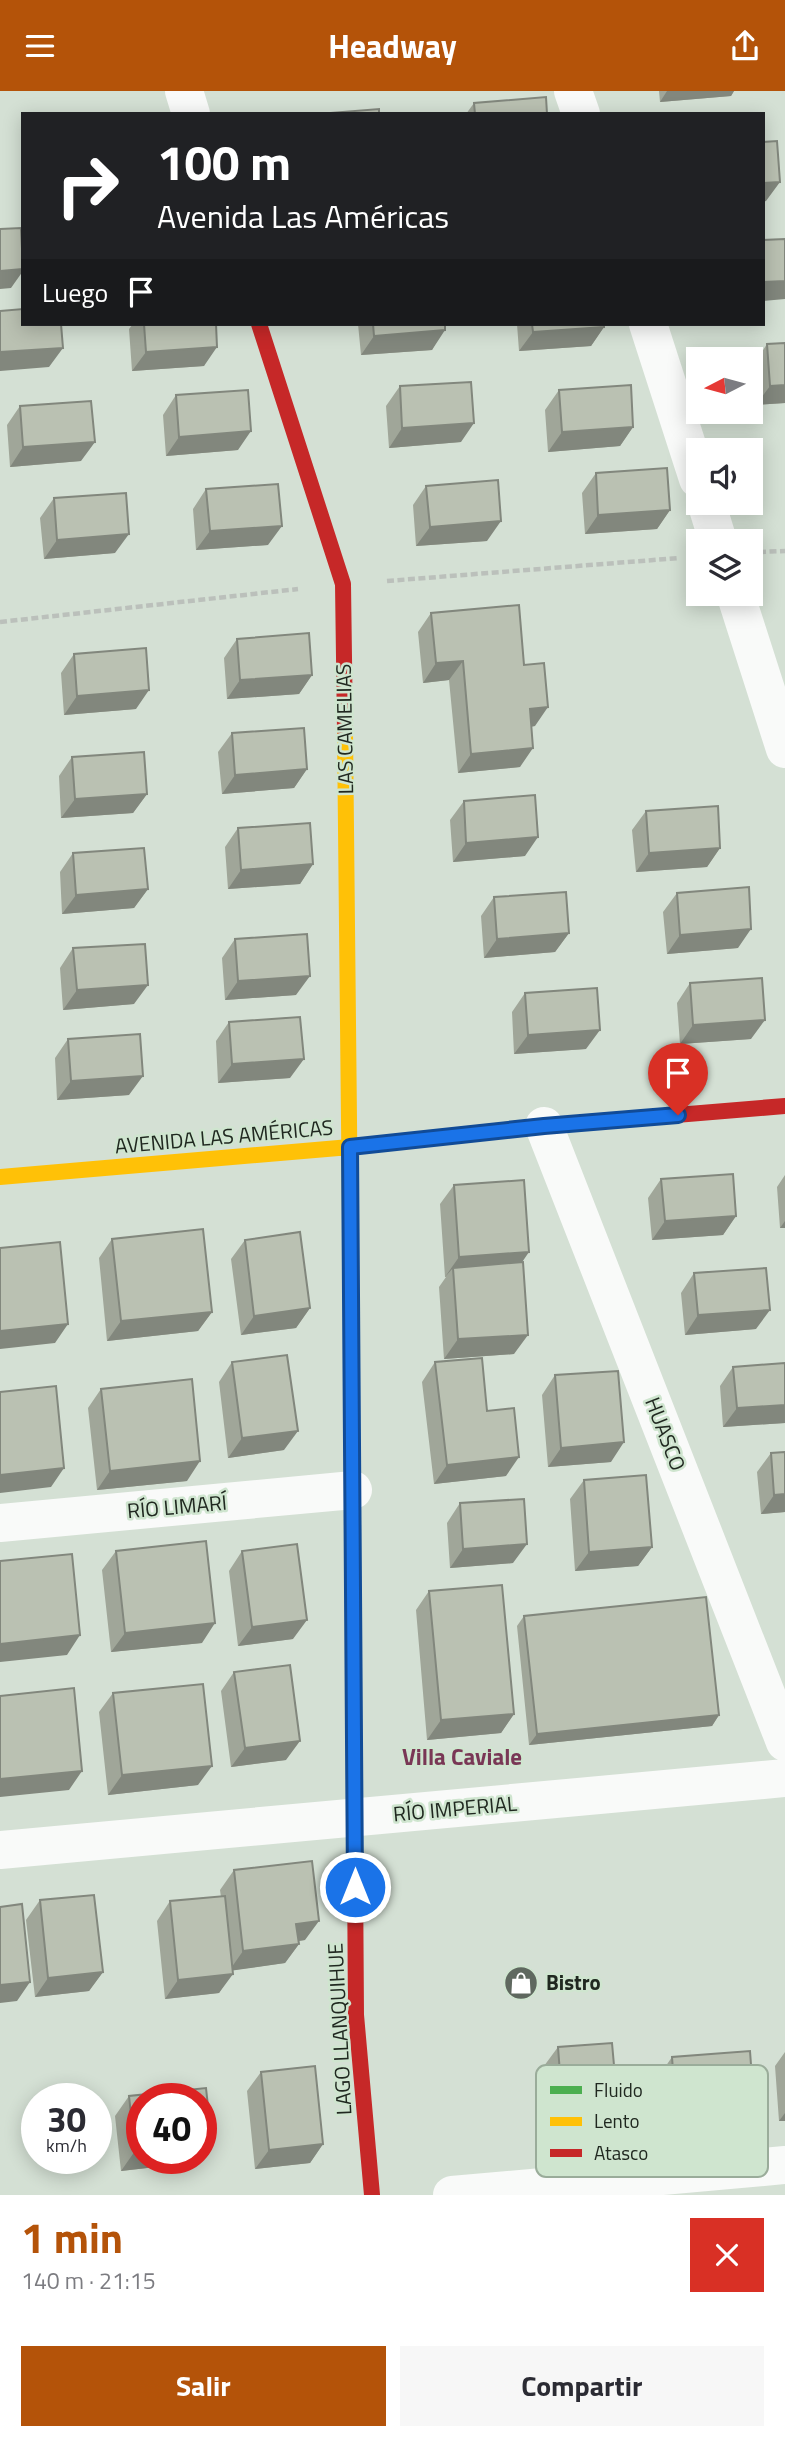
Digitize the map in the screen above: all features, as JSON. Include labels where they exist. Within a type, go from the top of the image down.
[{"type":"street","points":[[184,91],[190,112]]},
{"type":"street","points":[[573,91],[580,112]]},
{"type":"street","name":"LAS CAMELIAS","points":[[260,326],[343,584],[350,1147]]},
{"type":"street","points":[[649,326],[686,442]]},
{"type":"street","points":[[739,606],[785,748]]},
{"type":"street","name":"AVENIDA LAS AMÉRICAS","points":[[0,1177],[785,1106]]},
{"type":"street","name":"HUASCO","points":[[544,1126],[785,1742]]},
{"type":"street","name":"LAGO LLANQUIHUE","points":[[350,1147],[356,2015],[372,2195]]},
{"type":"street","name":"RÍO LIMARÍ","points":[[0,1523],[354,1490]]},
{"type":"street","name":"RÍO IMPERIAL","points":[[0,1850],[785,1778]]},
{"type":"street","points":[[453,2195],[652,2177]]},
{"type":"path","points":[[763,552],[785,551]]},
{"type":"path","points":[[0,622],[343,584],[685,558]]},
{"type":"building","points":[[546,97],[547,112],[475,112],[474,103]]},
{"type":"building","points":[[379,109],[379,112],[342,112]]},
{"type":"building","points":[[777,141],[780,182],[765,183],[765,142]]},
{"type":"building","points":[[21,228],[21,269],[0,271],[0,229]]},
{"type":"building","points":[[785,239],[785,281],[765,282],[765,240]]},
{"type":"building","points":[[21,309],[21,326],[61,326],[63,348],[0,352],[0,311]]},
{"type":"building","points":[[144,326],[216,326],[217,347],[146,352]]},
{"type":"building","points":[[373,326],[445,326],[445,330],[374,336]]},
{"type":"building","points":[[532,326],[604,326],[604,327],[533,332]]},
{"type":"building","points":[[785,343],[785,385],[770,386],[767,344]]},
{"type":"building","points":[[471,382],[474,423],[402,428],[400,386]]},
{"type":"building","points":[[631,385],[633,427],[562,432],[559,390]]},
{"type":"building","points":[[248,390],[251,431],[179,437],[176,395]]},
{"type":"building","points":[[91,401],[95,442],[23,447],[20,406]]},
{"type":"building","points":[[667,468],[670,510],[598,515],[596,473]]},
{"type":"building","points":[[498,480],[501,521],[430,527],[426,486]]},
{"type":"building","points":[[278,484],[282,526],[210,531],[206,489]]},
{"type":"building","points":[[126,493],[129,534],[57,540],[54,498]]},
{"type":"building","points":[[519,605],[524,665],[544,663],[548,707],[530,709],[533,748],[471,754],[463,661],[436,663],[431,613]]},
{"type":"building","points":[[309,633],[312,675],[240,680],[237,639]]},
{"type":"building","points":[[146,648],[149,690],[77,696],[74,654]]},
{"type":"building","points":[[304,728],[307,769],[235,775],[232,733]]},
{"type":"building","points":[[144,752],[147,794],[75,799],[72,757]]},
{"type":"building","points":[[535,795],[538,837],[466,843],[464,801]]},
{"type":"building","points":[[718,806],[720,848],[649,853],[646,811]]},
{"type":"building","points":[[310,823],[313,864],[241,870],[238,828]]},
{"type":"building","points":[[144,848],[148,889],[76,895],[73,853]]},
{"type":"building","points":[[749,887],[751,929],[680,935],[677,893]]},
{"type":"building","points":[[566,892],[569,933],[497,939],[494,897]]},
{"type":"building","points":[[307,934],[310,976],[238,981],[235,939]]},
{"type":"building","points":[[145,944],[148,985],[77,990],[73,948]]},
{"type":"building","points":[[762,978],[765,1020],[693,1025],[690,983]]},
{"type":"building","points":[[597,988],[600,1030],[528,1035],[525,993]]},
{"type":"building","points":[[300,1017],[304,1059],[232,1064],[229,1022]]},
{"type":"building","points":[[140,1034],[143,1076],[71,1081],[68,1039]]},
{"type":"building","points":[[733,1174],[736,1216],[665,1221],[661,1179]]},
{"type":"building","points":[[524,1180],[529,1252],[459,1257],[454,1185]]},
{"type":"building","points":[[203,1229],[212,1312],[121,1321],[112,1239]]},
{"type":"building","points":[[300,1232],[310,1308],[254,1316],[245,1240]]},
{"type":"building","points":[[60,1242],[68,1324],[0,1331],[0,1248]]},
{"type":"building","points":[[523,1262],[528,1335],[458,1339],[453,1268]]},
{"type":"building","points":[[766,1268],[770,1310],[698,1315],[694,1273]]},
{"type":"building","points":[[287,1355],[298,1431],[242,1438],[232,1362]]},
{"type":"building","points":[[482,1358],[487,1411],[514,1408],[519,1457],[447,1465],[435,1362]]},
{"type":"building","points":[[785,1363],[785,1405],[737,1408],[733,1367]]},
{"type":"building","points":[[618,1371],[624,1442],[561,1448],[555,1375]]},
{"type":"building","points":[[192,1379],[200,1461],[110,1471],[101,1389]]},
{"type":"building","points":[[56,1386],[64,1468],[0,1475],[0,1392]]},
{"type":"building","points":[[785,1452],[785,1494],[774,1495],[771,1453]]},
{"type":"building","points":[[646,1475],[652,1547],[589,1552],[584,1480]]},
{"type":"building","points":[[524,1499],[527,1544],[463,1549],[460,1503]]},
{"type":"building","points":[[206,1541],[215,1623],[125,1633],[116,1551]]},
{"type":"building","points":[[297,1544],[307,1620],[252,1627],[242,1551]]},
{"type":"building","points":[[72,1554],[80,1635],[0,1644],[0,1561]]},
{"type":"building","points":[[502,1585],[514,1714],[441,1720],[429,1591]]},
{"type":"building","points":[[706,1597],[719,1715],[537,1734],[524,1616]]},
{"type":"building","points":[[290,1665],[300,1741],[245,1748],[234,1672]]},
{"type":"building","points":[[203,1684],[212,1766],[122,1775],[113,1693]]},
{"type":"building","points":[[74,1688],[82,1771],[0,1779],[0,1696]]},
{"type":"building","points":[[312,1861],[319,1921],[296,1924],[299,1944],[243,1951],[234,1870]]},
{"type":"building","points":[[94,1895],[103,1972],[48,1978],[40,1900]]},
{"type":"building","points":[[225,1896],[233,1974],[178,1980],[170,1901]]},
{"type":"building","points":[[22,1904],[30,1982],[0,1985],[0,1907]]},
{"type":"building","points":[[612,2043],[614,2065],[559,2065],[558,2047]]},
{"type":"building","points":[[750,2051],[751,2065],[673,2065],[672,2057]]},
{"type":"building","points":[[315,2066],[323,2144],[269,2150],[261,2072]]},
{"type":"traffic: fast","points":[[351,1316],[354,1719]]},
{"type":"traffic: slow","points":[[345,731],[351,1316]]},
{"type":"traffic: slow","points":[[0,1177],[350,1147],[531,1127]]},
{"type":"traffic: jam","points":[[260,326],[343,584],[345,731]]},
{"type":"traffic: jam","points":[[531,1127],[785,1106]]},
{"type":"traffic: jam","points":[[354,1719],[356,2015],[372,2195]]},
{"type":"place","name":"Bistro","points":[[521,1983]]},
{"type":"district","name":"Villa Caviale","points":[[462,1757]]},
{"type":"route","points":[[355,1887],[350,1147],[678,1115]]}]
